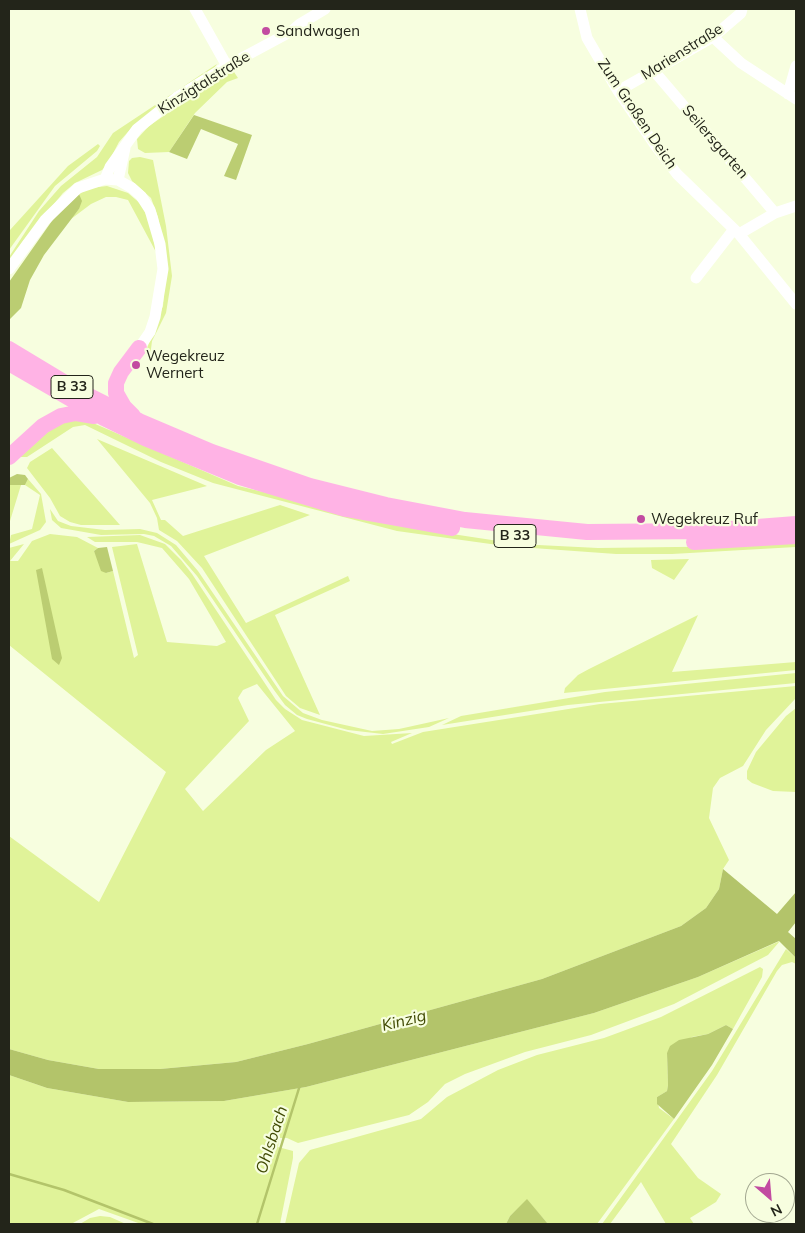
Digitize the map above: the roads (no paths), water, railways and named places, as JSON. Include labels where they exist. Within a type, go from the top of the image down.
[{"type":"highway","points":[[139,348],[121,372],[116,383],[116,393],[124,407],[139,421]]},
{"type":"highway","name":"B 33","points":[[9,349],[77,390],[139,421],[221,456],[310,486],[386,505],[465,520],[587,532],[705,531],[796,524]]},
{"type":"highway","name":"B 33","points":[[9,363],[104,418],[145,438],[240,477],[346,508],[427,524],[516,536],[594,542],[698,542],[796,536]]},
{"type":"highway","name":"B 33","points":[[9,457],[44,426],[61,416],[76,413],[104,418]]},
{"type":"street","points":[[195,9],[227,66]]},
{"type":"street","name":"Kinzigtalstraße","points":[[292,31],[325,9]]},
{"type":"street","name":"Kinzigtalstraße","points":[[105,179],[136,129],[177,97],[227,66],[292,31],[314,23],[333,9]]},
{"type":"street","name":"Zum Großen Deich","points":[[580,9],[587,38],[618,91],[677,174],[737,232],[796,304]]},
{"type":"street","name":"Marienstraße","points":[[618,91],[713,37],[741,13],[742,9]]},
{"type":"street","points":[[713,37],[741,63],[792,96],[796,66]]},
{"type":"street","name":"Seilersgarten","points":[[654,71],[776,213]]},
{"type":"street","name":"Kinzigtalstraße","points":[[118,180],[125,146]]},
{"type":"street","points":[[9,269],[45,220],[70,194],[86,184],[105,179],[118,180],[141,196],[150,210],[156,227],[163,269],[157,306],[150,332],[139,348]]},
{"type":"street","points":[[696,278],[737,232],[776,213],[796,206]]},
{"type":"water","name":"Kinzig","points":[[723,869],[777,914],[796,892],[796,922],[788,932],[796,939],[796,958],[779,941],[698,977],[594,1013],[306,1087],[224,1101],[128,1102],[47,1088],[9,1075],[9,1049],[48,1060],[99,1069],[160,1069],[236,1062],[542,979],[681,926],[706,908],[719,889]]},
{"type":"waterway","name":"Ohlsbach","points":[[257,1224],[300,1085]]},
{"type":"waterway","name":"Ohlsbach","points":[[9,1174],[64,1190],[153,1224]]},
{"type":"place","name":"Sandwagen","points":[[266,31]]},
{"type":"place","name":"Wegekreuz Wernert","points":[[136,365]]},
{"type":"place","name":"Wegekreuz Ruf","points":[[641,519]]}]
